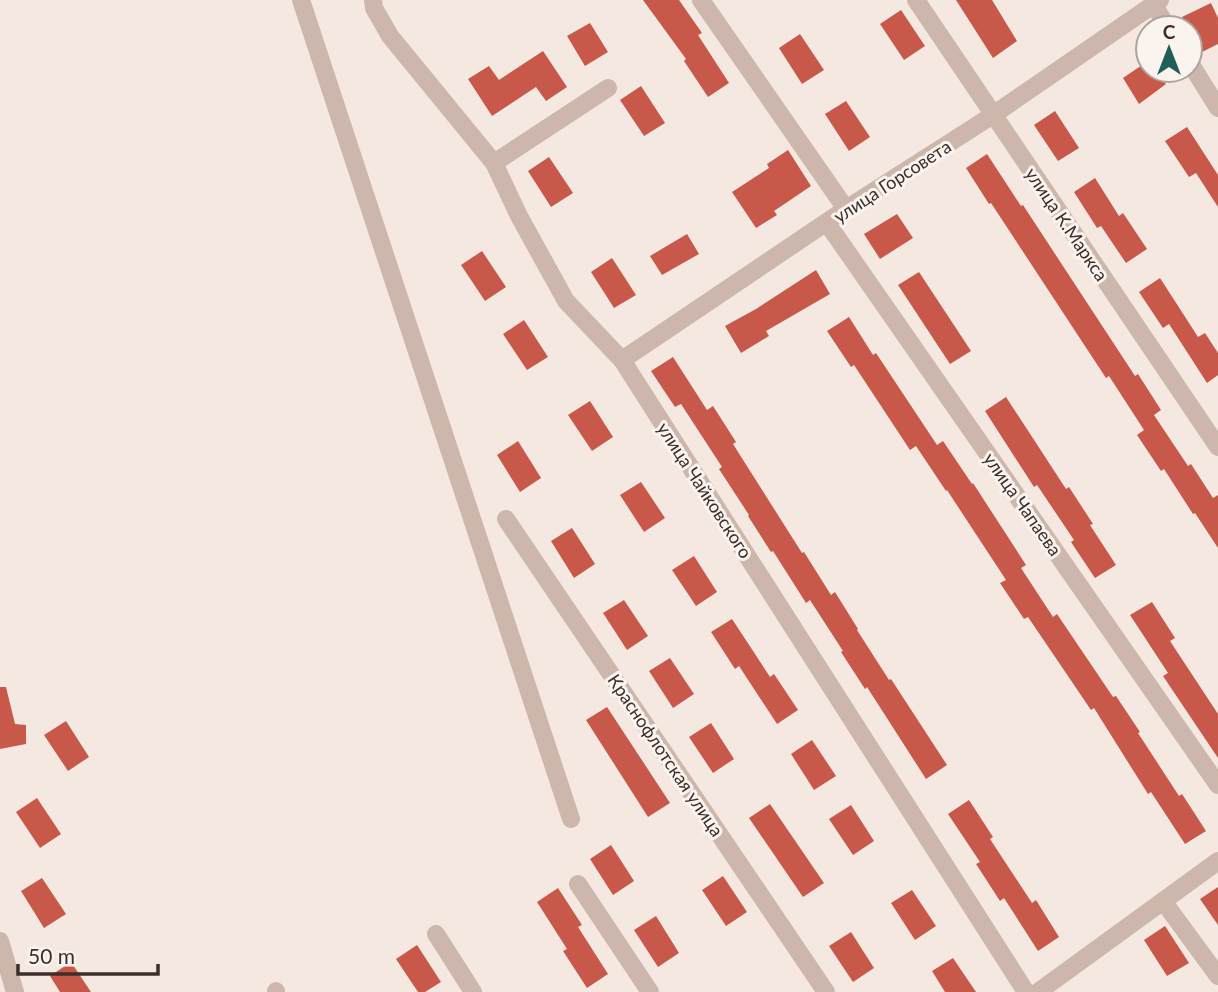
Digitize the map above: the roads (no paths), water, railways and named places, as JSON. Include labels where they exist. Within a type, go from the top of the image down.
[{"type":"street","points":[[301,0],[571,819]]},
{"type":"street","name":"улица Чайковского","points":[[373,0],[374,8],[390,36],[494,163],[519,216],[566,301],[622,360],[1026,992]]},
{"type":"street","points":[[701,0],[846,209]]},
{"type":"street","name":"улица К.Маркса","points":[[916,0],[1218,447]]},
{"type":"street","name":"улица Горсовета","points":[[622,360],[846,209],[993,115],[1157,2]]},
{"type":"street","points":[[1203,84],[1218,108]]},
{"type":"street","points":[[494,163],[608,88]]},
{"type":"street","name":"улица Чапаева","points":[[827,223],[1218,785]]},
{"type":"street","name":"Краснофлотская улица","points":[[506,519],[826,992]]},
{"type":"street","points":[[1038,992],[1218,861]]},
{"type":"street","points":[[578,884],[650,992]]},
{"type":"street","points":[[1163,901],[1218,976]]},
{"type":"street","points":[[436,934],[473,992]]},
{"type":"street","points":[[0,941],[15,992]]}]
